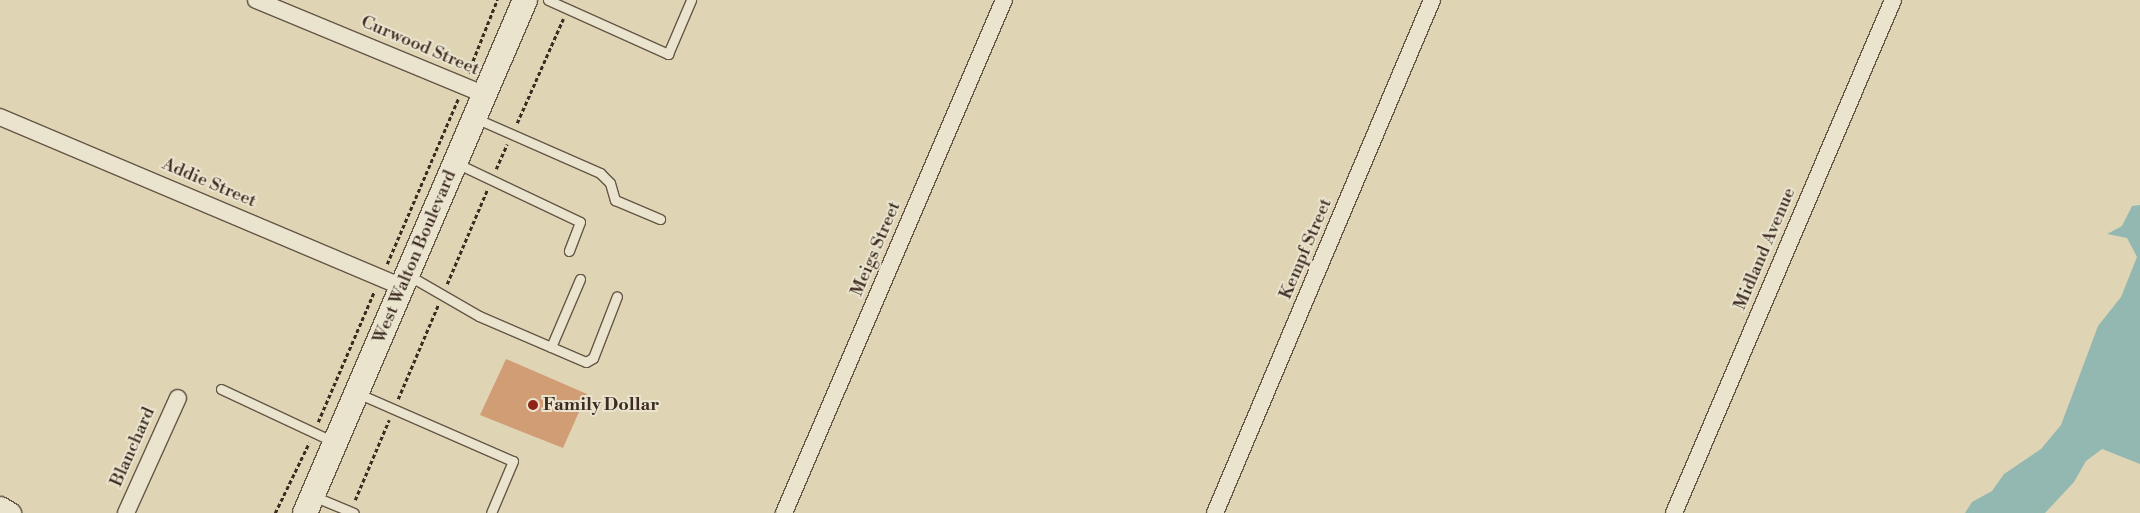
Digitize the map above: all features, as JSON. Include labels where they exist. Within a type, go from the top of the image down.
[{"type":"main road","name":"West Walton Boulevard","points":[[309,504],[357,393],[397,280],[456,163],[525,0]]},
{"type":"street","name":"Curwood Street","points":[[256,0],[485,95]]},
{"type":"street","name":"Meigs Street","points":[[784,513],[1004,0]]},
{"type":"street","name":"Kempf Street","points":[[1215,513],[1432,0]]},
{"type":"street","name":"Midland Avenue","points":[[1674,513],[1893,0]]},
{"type":"street","name":"Addie Street","points":[[0,117],[397,280]]},
{"type":"street","name":"Blanchard","points":[[126,513],[178,398]]},
{"type":"street","points":[[0,507],[10,513]]},
{"type":"lane","points":[[548,0],[568,8],[596,25],[668,54],[691,0]]},
{"type":"lane","points":[[475,118],[600,173],[615,200],[660,219]]},
{"type":"lane","points":[[456,163],[580,222],[569,250]]},
{"type":"lane","points":[[550,347],[580,279]]},
{"type":"lane","points":[[397,280],[442,295],[550,347],[586,362],[593,358],[617,296]]},
{"type":"lane","points":[[221,390],[335,443]]},
{"type":"lane","points":[[357,393],[513,461],[491,513]]},
{"type":"lane","points":[[309,504],[352,512]]},
{"type":"path","points":[[275,513],[314,433],[397,280],[463,86],[497,0]]},
{"type":"path","points":[[352,512],[393,409],[568,8]]},
{"type":"water","points":[[2140,205],[2140,464],[2102,449],[2086,461],[2074,482],[2045,513],[1965,513],[1972,502],[1992,491],[2004,474],[2041,449],[2061,425],[2098,326],[2121,297],[2137,257],[2127,238],[2107,234],[2122,226],[2132,206]]},
{"type":"building","name":"Family Dollar","points":[[506,359],[587,394],[563,448],[480,415]]},
{"type":"place","name":"Family Dollar","points":[[533,405]]}]
